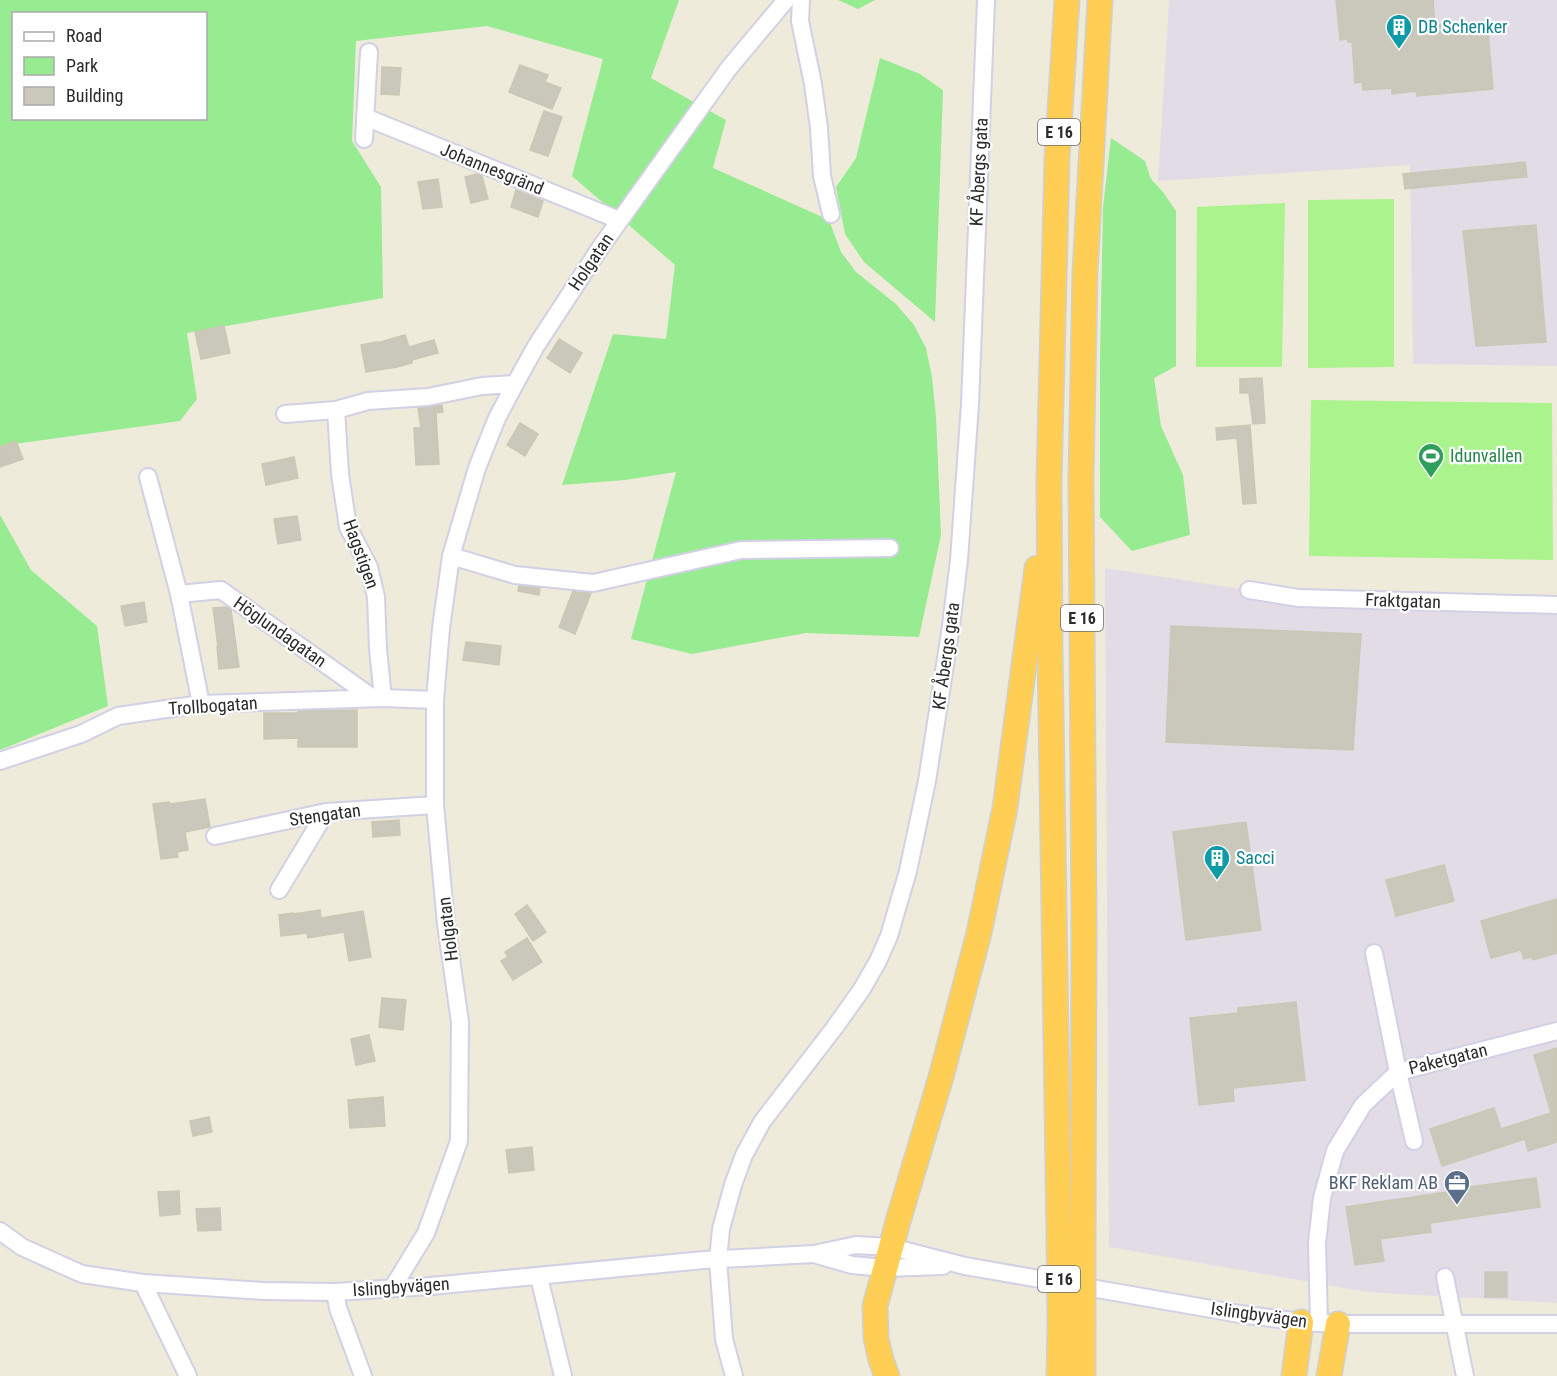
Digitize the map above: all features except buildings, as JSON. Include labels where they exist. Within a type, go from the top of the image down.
[{"type":"highway","name":"E 16","points":[[1067,0],[1057,171],[1049,480],[1051,732],[1059,1233],[1071,1326],[1083,1376]]},
{"type":"highway","name":"E 16","points":[[1059,1376],[1071,1326],[1083,1236],[1084,918],[1081,466],[1085,272],[1100,0]]},
{"type":"highway","points":[[887,1376],[876,1338],[875,1306],[941,1077],[979,933],[1005,808],[1049,480]]},
{"type":"highway","points":[[1294,1376],[1319,1323]]},
{"type":"highway","points":[[1319,1323],[1329,1376]]},
{"type":"street","name":"Holgatan","points":[[393,1287],[426,1233],[459,1141],[460,1022],[446,924],[435,805],[435,700],[441,628],[451,556],[477,468],[497,418],[515,384],[600,248],[729,68],[786,0]]},
{"type":"street","points":[[801,0],[800,21],[813,84],[822,176],[831,214]]},
{"type":"street","name":"KF Åbergs gata","points":[[734,1376],[724,1339],[718,1260],[721,1229],[727,1206],[744,1155],[762,1122],[835,1027],[878,962],[908,871],[927,781],[959,560],[970,405],[986,0]]},
{"type":"street","points":[[364,140],[369,52]]},
{"type":"street","name":"Johannesgränd","points":[[365,117],[619,220]]},
{"type":"street","points":[[285,414],[336,410],[368,401],[428,397],[482,386],[515,384]]},
{"type":"street","name":"Hagstigen","points":[[336,410],[340,474],[348,527],[369,567],[376,597],[378,698]]},
{"type":"street","points":[[148,477],[179,594],[201,704]]},
{"type":"street","points":[[451,556],[515,575],[593,583],[741,550],[890,548]]},
{"type":"street","name":"Höglundagatan","points":[[179,594],[221,590],[378,698]]},
{"type":"street","name":"Fraktgatan","points":[[1249,590],[1299,598],[1557,605]]},
{"type":"street","name":"Trollbogatan","points":[[0,761],[81,734],[118,716],[201,704],[378,698],[435,700]]},
{"type":"street","name":"Stengatan","points":[[215,836],[326,812],[435,805]]},
{"type":"street","points":[[279,890],[326,812]]},
{"type":"street","points":[[1374,953],[1414,1141]]},
{"type":"street","name":"Paketgatan","points":[[1319,1323],[1317,1243],[1322,1198],[1335,1151],[1363,1106],[1398,1072],[1557,1031]]},
{"type":"street","name":"Islingbyvägen","points":[[0,1231],[22,1247],[82,1274],[143,1283],[264,1292],[335,1292],[814,1254],[852,1264],[888,1258],[965,1266],[1240,1314],[1319,1323],[1557,1324]]},
{"type":"street","points":[[539,1277],[563,1376]]},
{"type":"street","points":[[1445,1277],[1465,1376]]},
{"type":"street","points":[[143,1283],[188,1376]]},
{"type":"street","points":[[335,1292],[338,1308],[363,1376]]},
{"type":"shaded area","points":[[1169,0],[1557,0],[1557,366],[1413,364],[1410,165],[1158,181]]},
{"type":"shaded area","points":[[1105,568],[1299,598],[1557,605],[1557,1303],[1367,1292],[1109,1247]]},
{"type":"green space","points":[[0,0],[679,0],[651,78],[726,120],[713,168],[829,220],[841,252],[856,272],[896,304],[914,325],[926,348],[936,417],[941,535],[919,637],[806,633],[692,654],[631,639],[676,472],[625,480],[562,485],[613,334],[666,339],[675,265],[572,176],[603,59],[487,26],[356,41],[352,141],[381,187],[383,298],[187,333],[197,399],[180,421],[0,446]]},
{"type":"green space","points":[[838,0],[875,0],[858,9]]},
{"type":"green space","points":[[880,58],[920,74],[943,90],[935,322],[864,262],[845,234],[836,187],[856,158]]},
{"type":"green space","points":[[1111,138],[1145,161],[1151,179],[1176,211],[1176,366],[1154,378],[1161,426],[1183,475],[1190,535],[1132,551],[1100,517],[1103,208]]},
{"type":"green space","points":[[1394,199],[1394,367],[1308,368],[1308,200]]},
{"type":"green space","points":[[1285,203],[1282,367],[1196,367],[1197,207]]},
{"type":"green space","name":"Idunvallen","points":[[1311,400],[1552,403],[1553,560],[1309,556]]},
{"type":"green space","points":[[0,515],[31,570],[97,626],[108,706],[0,750]]},
{"type":"place","name":"DB Schenker","points":[[1399,50]]},
{"type":"place","name":"Idunvallen","points":[[1431,479]]},
{"type":"place","name":"Sacci","points":[[1217,881]]},
{"type":"place","name":"BKF Reklam AB","points":[[1457,1206]]}]
